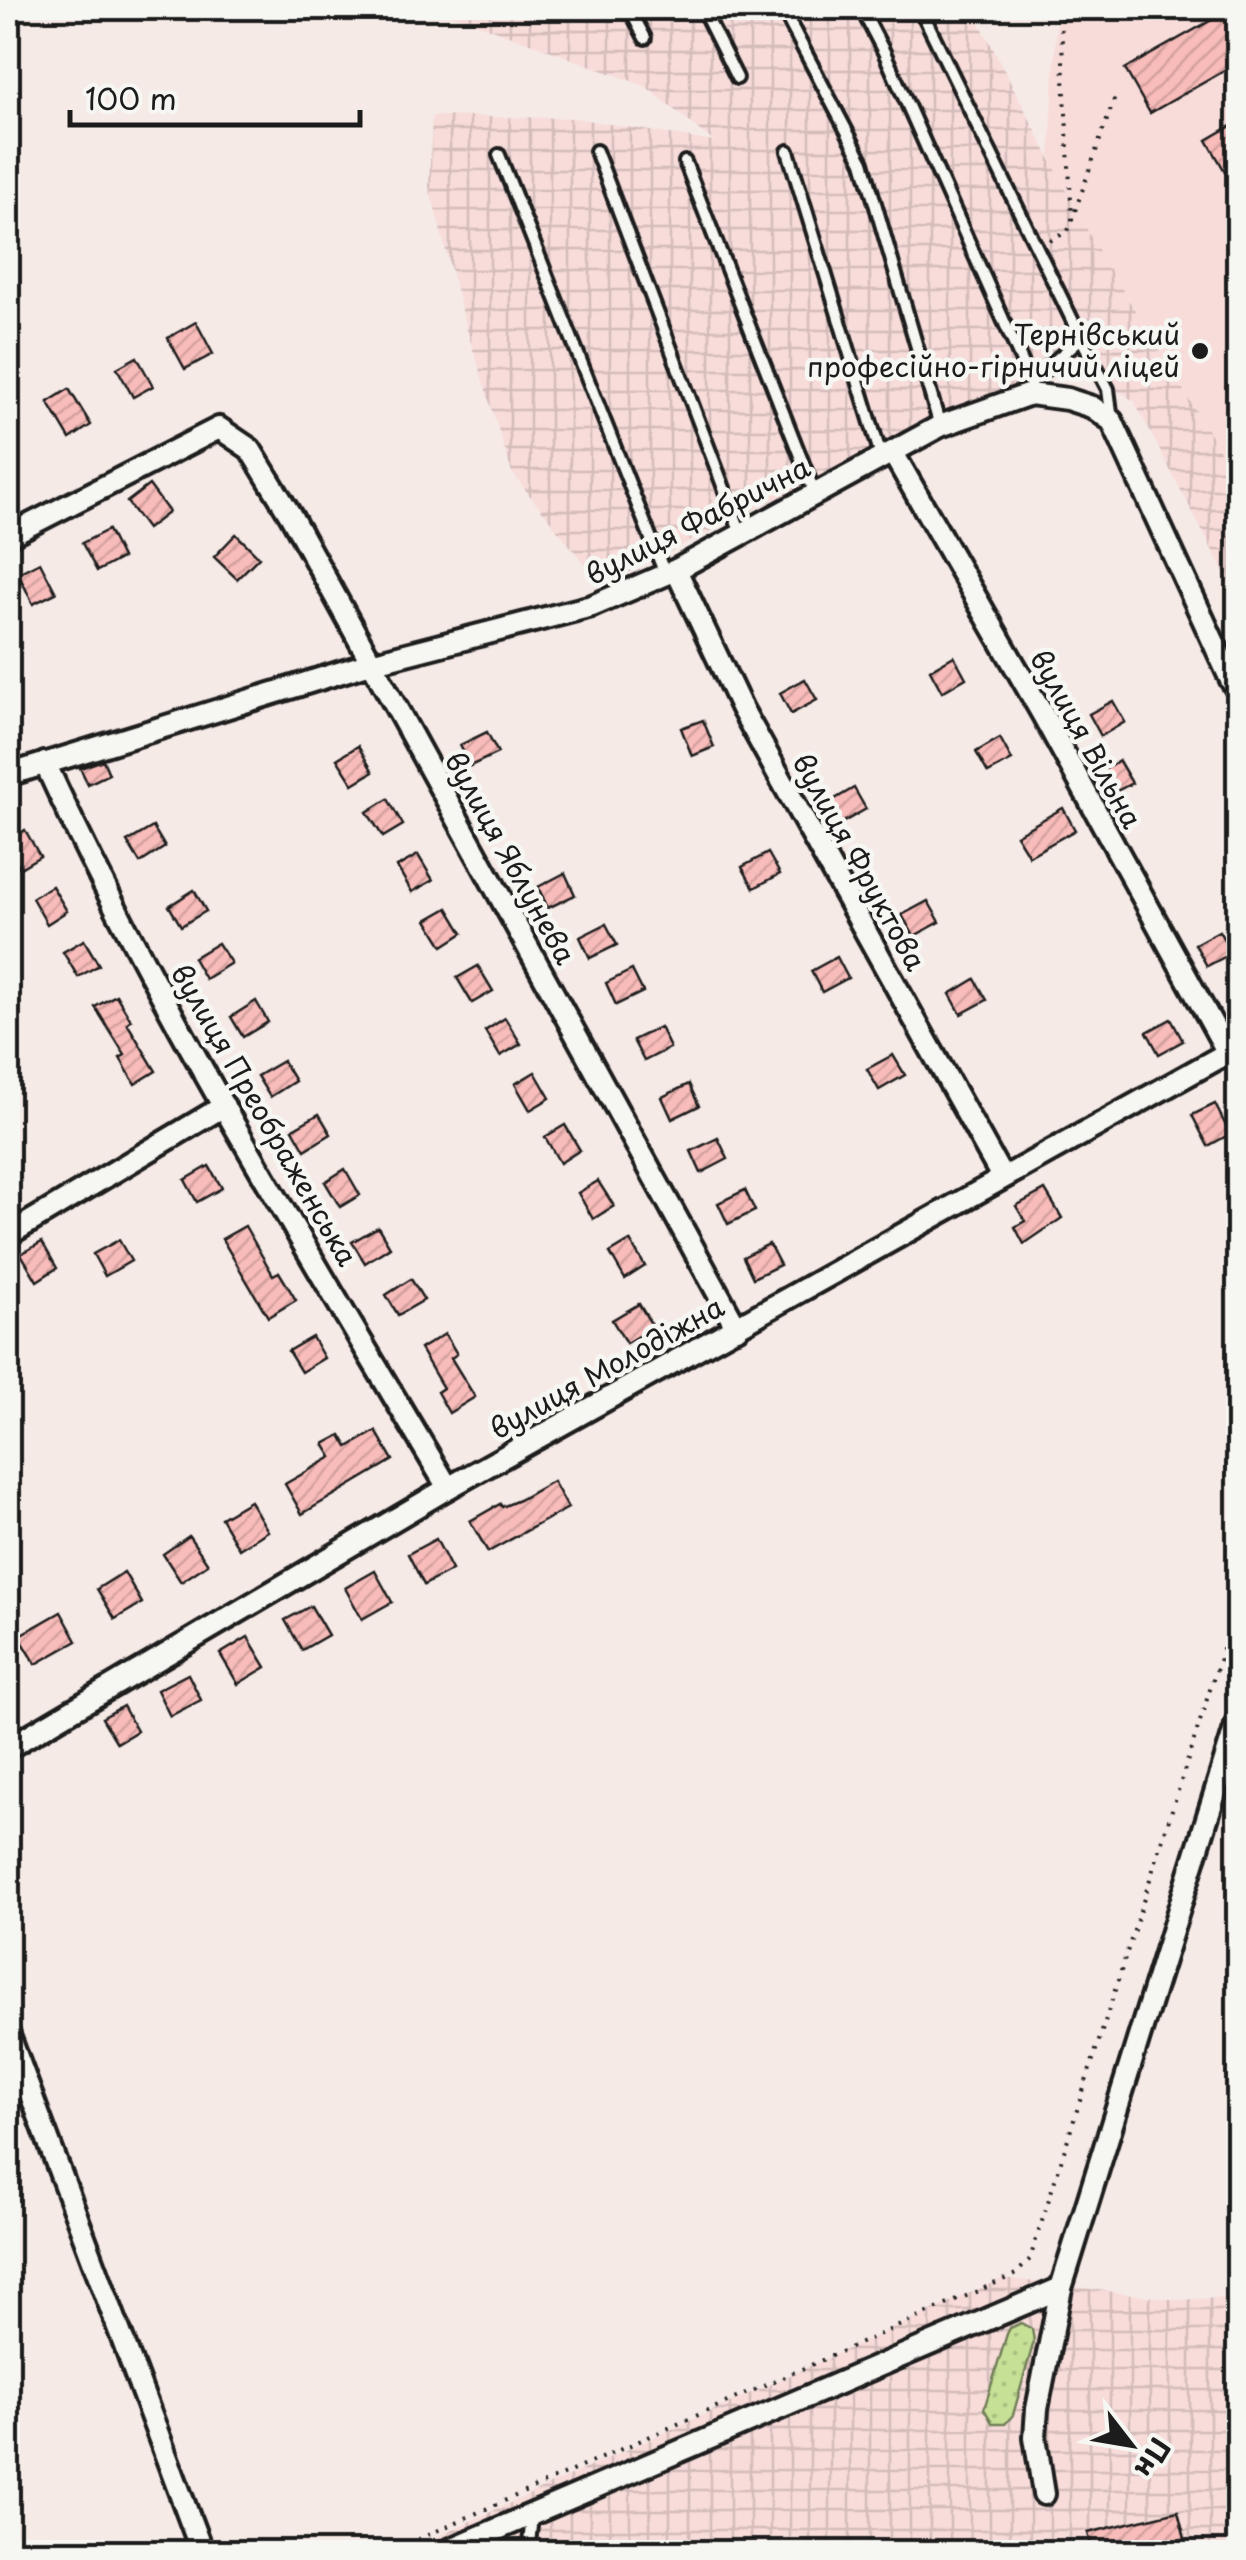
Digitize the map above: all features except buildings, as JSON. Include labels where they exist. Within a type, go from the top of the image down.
[{"type":"street","name":"вулиця Фабрична","points":[[8,776],[371,663],[592,606],[671,572],[940,426],[1031,388],[1080,403],[1112,420]]},
{"type":"street","points":[[1112,420],[1238,690]]},
{"type":"street","name":"вулиця Яблунева","points":[[8,536],[219,428],[250,449],[291,516],[737,1328]]},
{"type":"street","name":"вулиця Вільна","points":[[888,456],[1043,715],[1233,1050]]},
{"type":"street","name":"вулиця Фруктова","points":[[671,572],[1002,1177]]},
{"type":"street","name":"вулиця Преображенська","points":[[45,763],[90,862],[224,1106],[448,1488]]},
{"type":"street","name":"вулиця Молодіжна","points":[[8,1748],[448,1488],[1233,1050]]},
{"type":"street","points":[[8,1235],[224,1106]]},
{"type":"street","points":[[1044,2494],[1035,2438],[1036,2409],[1060,2288],[1238,1720]]},
{"type":"street","points":[[8,2033],[202,2552]]},
{"type":"street","points":[[444,2552],[1060,2288]]},
{"type":"lane","points":[[629,8],[644,38]]},
{"type":"lane","points":[[702,8],[737,78]]},
{"type":"lane","points":[[782,8],[863,162],[940,426]]},
{"type":"lane","points":[[861,8],[884,52],[1031,388],[1081,338]]},
{"type":"lane","points":[[920,8],[1108,389],[1112,420]]},
{"type":"lane","points":[[596,151],[742,532]]},
{"type":"lane","points":[[788,151],[888,456]]},
{"type":"lane","points":[[499,155],[671,572]]},
{"type":"lane","points":[[686,162],[815,494]]},
{"type":"lane","points":[[528,2552],[532,2516]]},
{"type":"path","points":[[1060,8],[1072,219]]},
{"type":"path","points":[[1037,248],[1068,231],[1115,97]]},
{"type":"path","points":[[389,2552],[1016,2274],[1030,2258],[1238,1601]]},
{"type":"shaded area","points":[[435,8],[972,8],[1094,243],[1238,480],[1238,599],[1134,401],[1080,366],[996,393],[882,459],[768,502],[602,586],[512,473],[466,327],[429,187],[432,116],[575,118],[714,142],[645,86]]},
{"type":"shaded area","name":"Тернівський професійно-гірничий ліцей","points":[[1057,8],[1238,8],[1238,480],[1094,243],[1050,158]]},
{"type":"shaded area","points":[[1003,2278],[1178,2300],[1238,2297],[1238,2552],[403,2552]]},
{"type":"green space","points":[[1021,2323],[1032,2329],[1034,2341],[1013,2415],[1005,2424],[993,2424],[984,2409],[1007,2334]]},
{"type":"place","name":"Тернівський професійно-гірничий ліцей","points":[[1200,351]]}]
